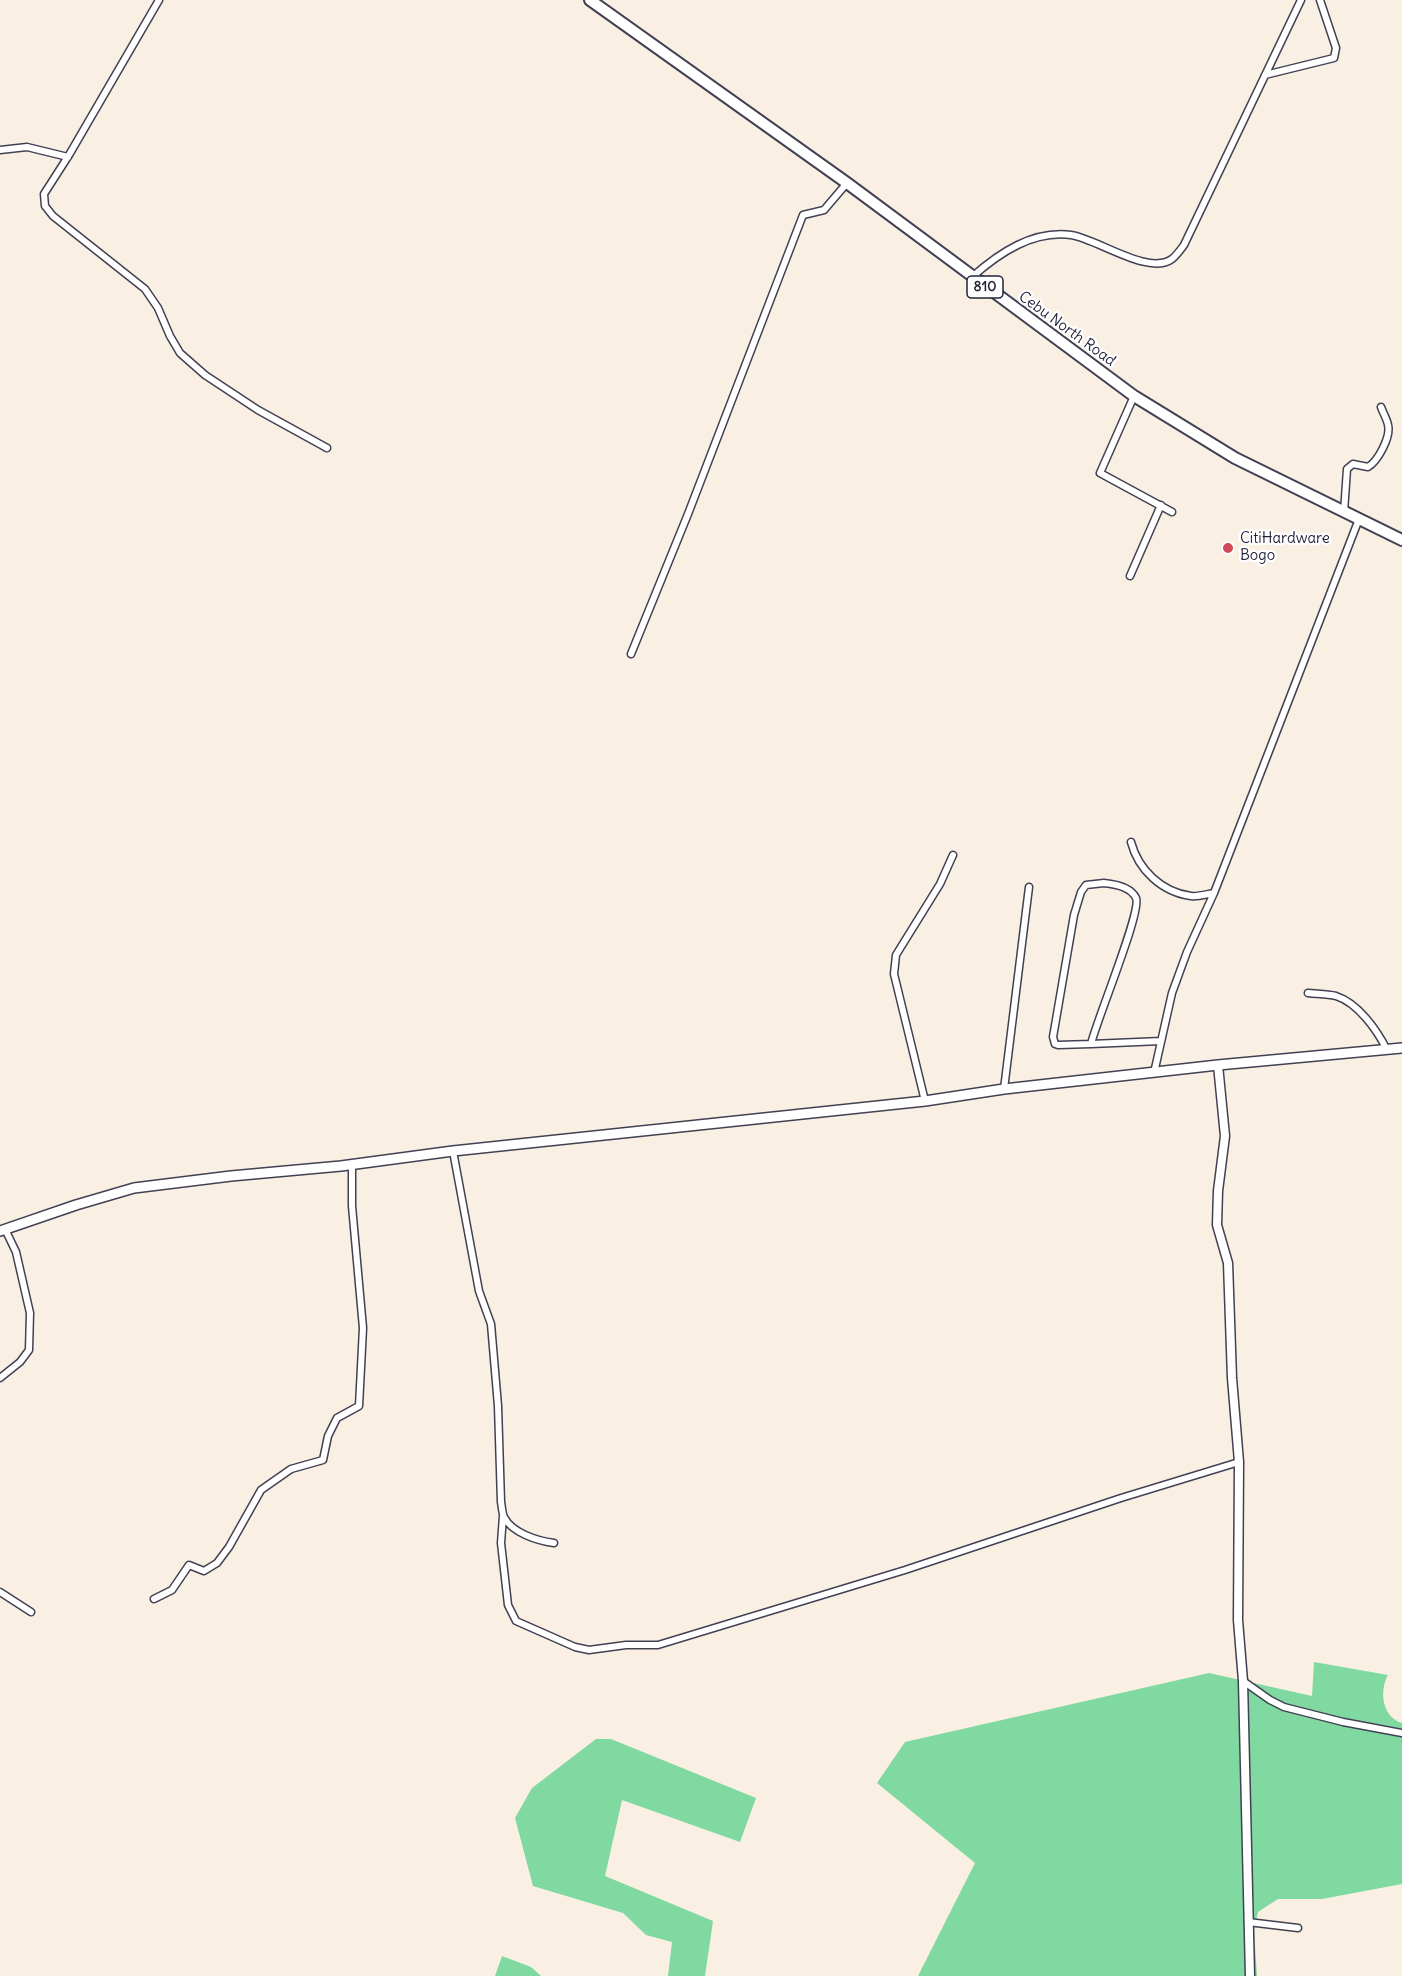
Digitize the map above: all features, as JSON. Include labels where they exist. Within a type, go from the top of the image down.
[{"type":"highway","name":"Cebu North Road","points":[[590,0],[847,183],[1134,396],[1235,458],[1402,540]]},
{"type":"main road","points":[[3,1230],[134,1188],[351,1165],[453,1151],[925,1101],[1004,1089],[1218,1065],[1402,1048]]},
{"type":"street","points":[[159,0],[44,194],[45,206],[53,216],[145,289],[158,308],[180,353],[205,375],[258,410],[327,448]]},
{"type":"street","points":[[971,277],[996,256],[1036,237],[1071,235],[1097,243],[1129,258],[1156,264],[1172,259],[1184,244],[1301,0]]},
{"type":"street","points":[[1265,75],[1334,58],[1336,48],[1320,0]]},
{"type":"street","points":[[0,150],[27,147],[68,157]]},
{"type":"street","points":[[631,654],[804,215],[824,210],[847,183]]},
{"type":"street","points":[[1134,396],[1100,473],[1172,512]]},
{"type":"street","points":[[1344,512],[1347,469],[1353,464],[1368,467],[1376,462],[1387,437],[1389,427],[1381,407]]},
{"type":"street","points":[[1130,576],[1161,505]]},
{"type":"street","points":[[1154,1073],[1172,993],[1187,952],[1214,893],[1359,519]]},
{"type":"street","points":[[1131,842],[1138,862],[1155,880],[1179,893],[1193,897],[1214,893]]},
{"type":"street","points":[[925,1101],[894,974],[894,965],[896,955],[940,884],[953,855]]},
{"type":"street","points":[[1091,1044],[1138,904],[1132,892],[1104,883],[1086,885],[1081,892],[1074,915],[1053,1037],[1055,1044],[1058,1046],[1161,1041]]},
{"type":"street","points":[[1004,1089],[1029,887]]},
{"type":"street","points":[[1308,993],[1336,996],[1353,1005],[1379,1034],[1387,1050]]},
{"type":"street","points":[[1218,1065],[1225,1136],[1218,1191],[1217,1225],[1228,1263],[1232,1378],[1239,1461],[1238,1620],[1243,1681],[1250,1976]]},
{"type":"street","points":[[453,1151],[479,1291],[491,1324],[498,1406],[503,1516],[501,1543],[508,1605],[516,1621],[576,1647],[596,1650],[626,1645],[658,1645],[905,1570],[1121,1497],[1239,1461]]},
{"type":"street","points":[[154,1599],[172,1590],[189,1565],[204,1571],[217,1563],[229,1547],[261,1490],[291,1469],[323,1460],[328,1436],[337,1418],[360,1407],[363,1328],[352,1206],[351,1165]]},
{"type":"street","points":[[0,1378],[20,1362],[29,1350],[30,1313],[16,1252],[3,1230]]},
{"type":"street","points":[[503,1516],[513,1528],[542,1541],[554,1542]]},
{"type":"street","points":[[0,1592],[31,1612]]},
{"type":"street","points":[[1243,1681],[1284,1707],[1343,1722],[1402,1733]]},
{"type":"street","points":[[1248,1922],[1298,1928]]},
{"type":"green space","points":[[1314,1662],[1388,1675],[1384,1688],[1384,1703],[1390,1715],[1402,1723],[1402,1884],[1322,1899],[1278,1899],[1258,1912],[1254,1931],[1257,1976],[918,1976],[975,1863],[877,1783],[905,1742],[1209,1673],[1312,1696]]},
{"type":"green space","points":[[596,1739],[611,1739],[756,1798],[740,1842],[622,1800],[605,1876],[713,1921],[705,1976],[668,1976],[672,1942],[646,1935],[623,1913],[533,1886],[515,1818],[532,1788]]},
{"type":"green space","points":[[502,1956],[531,1967],[541,1976],[495,1976]]},
{"type":"place","name":"CitiHardware Bogo","points":[[1228,548]]}]
